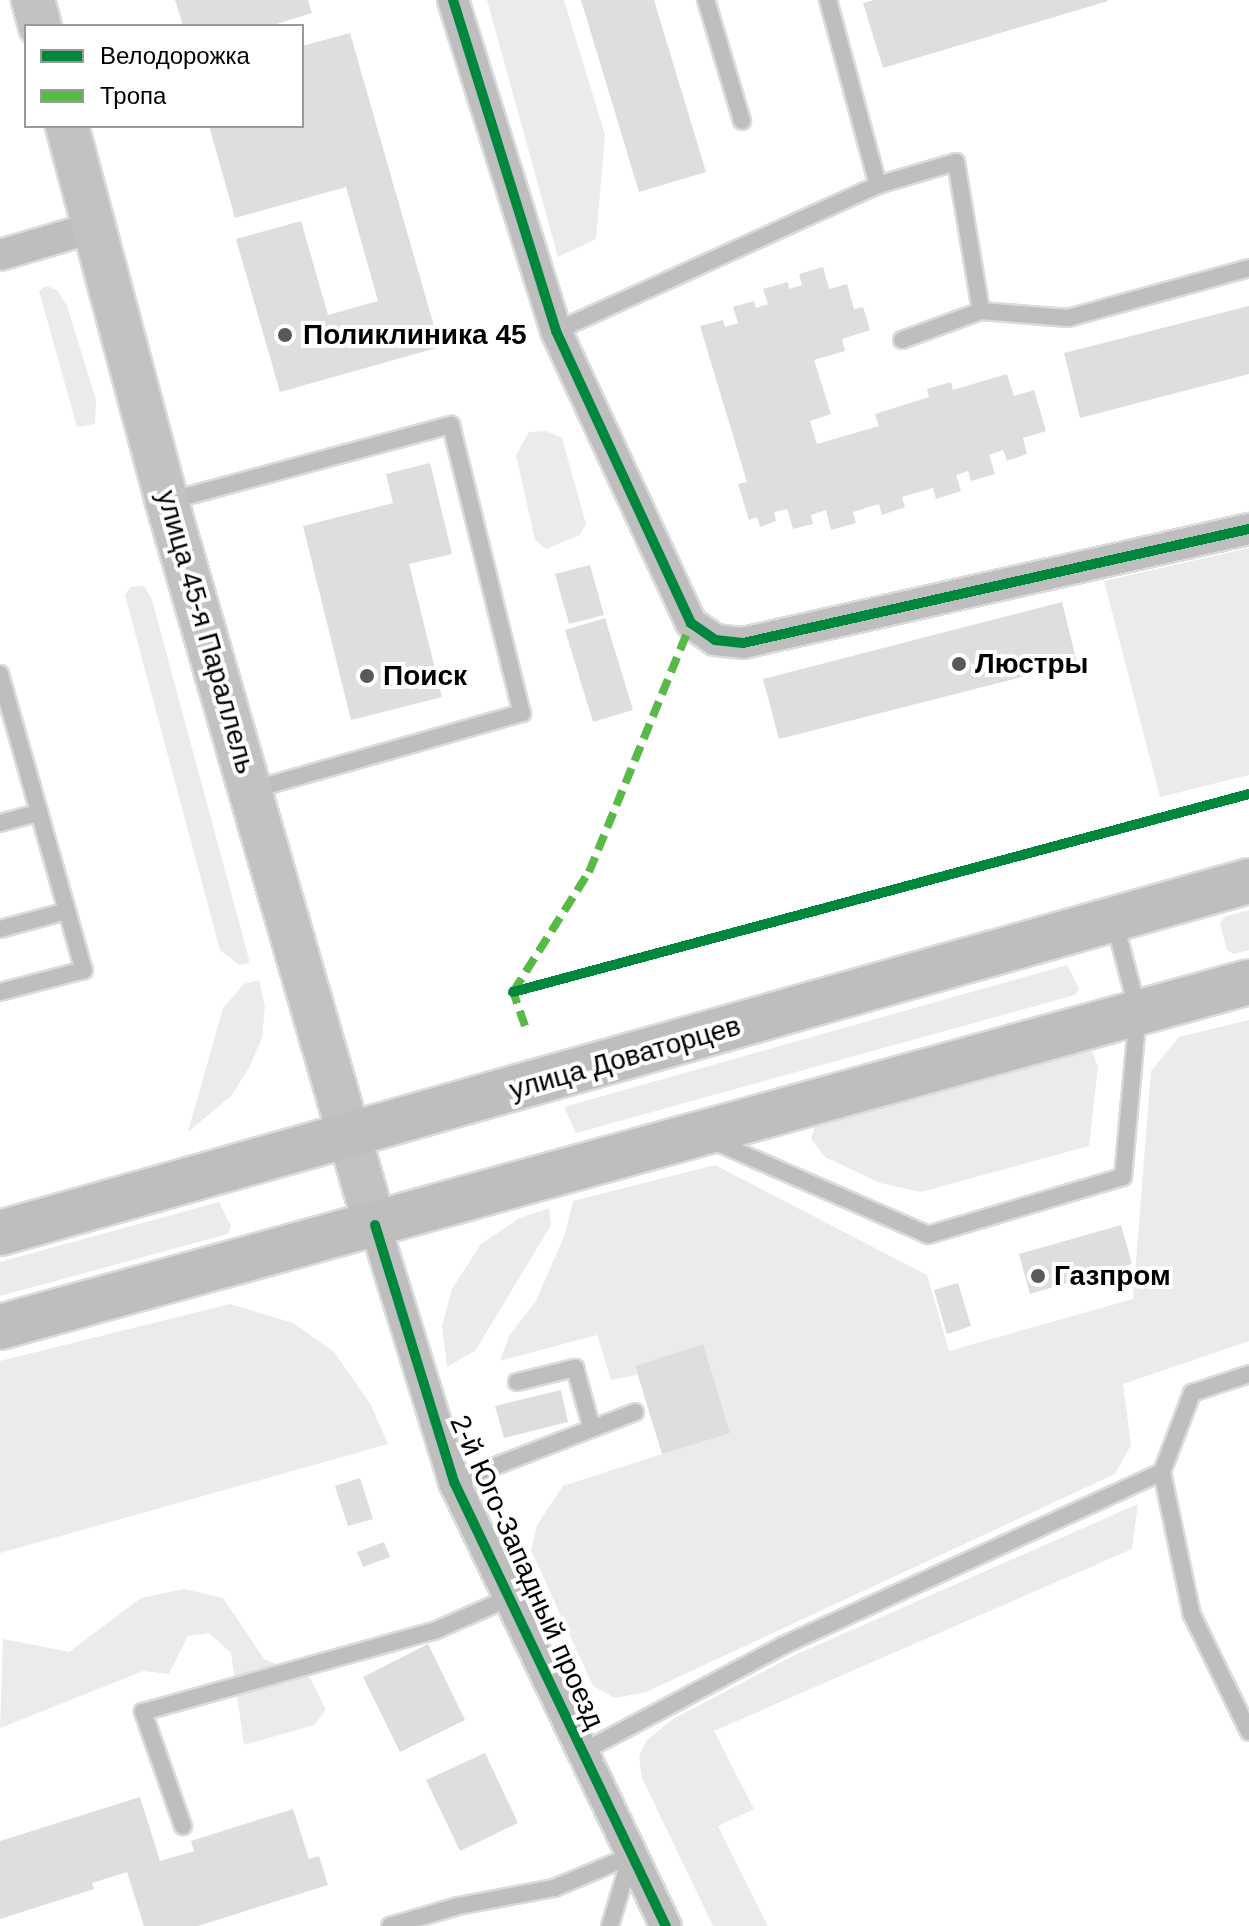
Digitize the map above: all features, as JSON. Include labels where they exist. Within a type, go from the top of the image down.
[{"type":"main road","points":[[33,0],[39,24]]},
{"type":"main road","name":"улица 45-я Параллель","points":[[67,128],[167,502],[375,1225]]},
{"type":"main road","name":"улица Доваторцев","points":[[0,1233],[350,1137],[1249,881]]},
{"type":"main road","points":[[0,1327],[1249,982]]},
{"type":"street","points":[[453,0],[556,331],[691,623],[715,640],[743,643],[1249,529]]},
{"type":"street","points":[[0,255],[92,228]]},
{"type":"street","name":"2-й Юго-Западный проезд","points":[[375,1225],[454,1482],[507,1599],[666,1926]]},
{"type":"lane","points":[[706,0],[742,121]]},
{"type":"lane","points":[[828,0],[878,185]]},
{"type":"lane","points":[[556,331],[878,185],[956,162],[981,311]]},
{"type":"lane","points":[[902,340],[981,311],[1068,318],[1249,268]]},
{"type":"lane","points":[[167,502],[451,425],[522,713],[252,790]]},
{"type":"lane","points":[[0,674],[84,970],[0,992]]},
{"type":"lane","points":[[0,823],[38,813]]},
{"type":"lane","points":[[0,929],[67,911]]},
{"type":"lane","points":[[695,1133],[928,1235],[1123,1177],[1138,1011],[1114,919]]},
{"type":"lane","points":[[517,1382],[575,1368],[592,1429]]},
{"type":"lane","points":[[1249,1374],[1192,1393],[1162,1472],[1192,1615],[1249,1732]]},
{"type":"lane","points":[[454,1482],[635,1412]]},
{"type":"lane","points":[[582,1752],[784,1645],[1162,1472]]},
{"type":"lane","points":[[183,1826],[143,1712],[434,1631],[507,1599]]},
{"type":"lane","points":[[390,1926],[458,1906],[554,1888],[631,1856]]},
{"type":"lane","points":[[610,1926],[631,1856]]},
{"type":"shaded area","points":[[487,0],[564,0],[605,135],[596,239],[558,257]]},
{"type":"shaded area","points":[[46,286],[57,290],[67,306],[96,400],[95,424],[77,427],[39,291]]},
{"type":"shaded area","points":[[546,431],[562,438],[586,524],[580,535],[546,549],[535,540],[516,455],[529,432]]},
{"type":"shaded area","points":[[1249,548],[1249,775],[1160,797],[1104,581]]},
{"type":"shaded area","points":[[144,586],[152,600],[250,963],[239,965],[220,950],[125,595],[131,587]]},
{"type":"shaded area","points":[[1249,910],[1249,950],[1234,954],[1227,950],[1220,924],[1224,917]]},
{"type":"shaded area","points":[[1067,965],[1079,989],[1075,995],[576,1133],[564,1107]]},
{"type":"shaded area","points":[[259,980],[265,1007],[262,1038],[249,1068],[231,1096],[188,1132],[223,1008],[244,984]]},
{"type":"shaded area","points":[[1249,1020],[1249,1341],[1123,1384],[1131,1445],[1115,1474],[646,1692],[615,1698],[593,1686],[531,1550],[537,1525],[563,1486],[662,1454],[702,1345],[635,1366],[637,1375],[611,1380],[597,1335],[500,1361],[509,1336],[536,1301],[565,1234],[573,1201],[715,1165],[927,1275],[949,1351],[1133,1299],[1151,1071],[1179,1037]]},
{"type":"shaded area","points":[[1091,1048],[1098,1067],[1089,1146],[921,1192],[880,1183],[825,1157],[811,1139],[815,1126]]},
{"type":"shaded area","points":[[219,1202],[231,1226],[228,1234],[0,1296],[0,1262]]},
{"type":"shaded area","points":[[549,1208],[551,1225],[475,1351],[447,1367],[442,1326],[452,1289],[481,1244],[518,1219]]},
{"type":"shaded area","points":[[230,1304],[293,1323],[334,1352],[371,1405],[388,1444],[0,1553],[0,1361]]},
{"type":"shaded area","points":[[1138,1504],[1132,1549],[714,1731],[754,1809],[718,1826],[768,1926],[713,1926],[642,1778],[639,1756],[647,1740],[673,1719],[793,1656]]},
{"type":"shaded area","points":[[184,1589],[223,1598],[264,1659],[310,1678],[326,1710],[314,1725],[244,1745],[231,1653],[209,1633],[188,1636],[169,1674],[143,1671],[0,1728],[3,1639],[69,1652],[141,1598]]},
{"type":"building","points":[[175,0],[308,0],[312,13],[276,24],[182,24]]},
{"type":"building","points":[[581,0],[654,0],[706,172],[639,192]]},
{"type":"building","points":[[874,0],[1108,1],[883,68],[863,3]]},
{"type":"building","points":[[350,33],[440,347],[280,392],[236,239],[301,221],[328,315],[378,301],[346,187],[235,218],[210,128],[304,128],[304,45]]},
{"type":"building","points":[[823,267],[829,289],[847,284],[854,309],[863,307],[870,330],[842,339],[845,351],[814,360],[831,414],[810,421],[817,444],[879,426],[875,414],[929,397],[927,389],[951,382],[953,390],[1007,374],[1014,396],[1034,390],[1046,431],[1023,438],[1027,454],[1007,461],[1003,450],[989,455],[995,474],[971,481],[968,471],[956,475],[961,491],[936,499],[933,488],[902,497],[905,507],[882,515],[879,504],[853,512],[856,523],[831,530],[826,510],[811,515],[813,524],[793,529],[787,509],[774,512],[776,521],[760,527],[757,517],[749,520],[738,484],[747,482],[700,326],[723,320],[725,327],[738,323],[733,307],[754,301],[756,308],[768,304],[763,289],[788,282],[789,289],[802,285],[799,274]]},
{"type":"building","points":[[1249,306],[1249,374],[1080,418],[1064,353]]},
{"type":"building","points":[[430,463],[452,554],[409,564],[442,697],[351,720],[303,526],[393,503],[386,474]]},
{"type":"building","points":[[590,565],[604,615],[569,624],[555,574]]},
{"type":"building","points":[[1062,602],[1077,663],[779,739],[763,679]]},
{"type":"building","points":[[605,618],[633,710],[593,722],[565,630]]},
{"type":"building","points":[[1121,1225],[1132,1264],[1030,1294],[1019,1254]]},
{"type":"building","points":[[958,1283],[971,1326],[947,1334],[934,1290]]},
{"type":"building","points":[[703,1344],[730,1433],[662,1454],[635,1366]]},
{"type":"building","points":[[561,1390],[568,1422],[504,1438],[495,1406]]},
{"type":"building","points":[[360,1478],[373,1519],[348,1526],[335,1486]]},
{"type":"building","points":[[384,1542],[390,1557],[363,1567],[357,1552]]},
{"type":"building","points":[[428,1644],[465,1720],[400,1752],[363,1677]]},
{"type":"building","points":[[485,1753],[518,1823],[460,1851],[426,1780]]},
{"type":"building","points":[[140,1797],[160,1861],[194,1851],[191,1841],[293,1809],[309,1859],[319,1856],[328,1885],[198,1926],[144,1926],[127,1872],[92,1883],[94,1889],[0,1919],[0,1841]]},
{"type":"marked path","points":[[525,1026],[513,992],[589,872],[691,623]]},
{"type":"cycle path","points":[[453,0],[556,331],[691,623],[715,640],[743,643],[1249,529]]},
{"type":"cycle path","points":[[513,992],[1249,794]]},
{"type":"cycle path","points":[[375,1225],[454,1482],[666,1926]]},
{"type":"place","name":"Поликлиника 45","points":[[285,335]]},
{"type":"place","name":"Люстры","points":[[959,664]]},
{"type":"place","name":"Поиск","points":[[367,676]]},
{"type":"place","name":"Газпром","points":[[1038,1276]]}]
